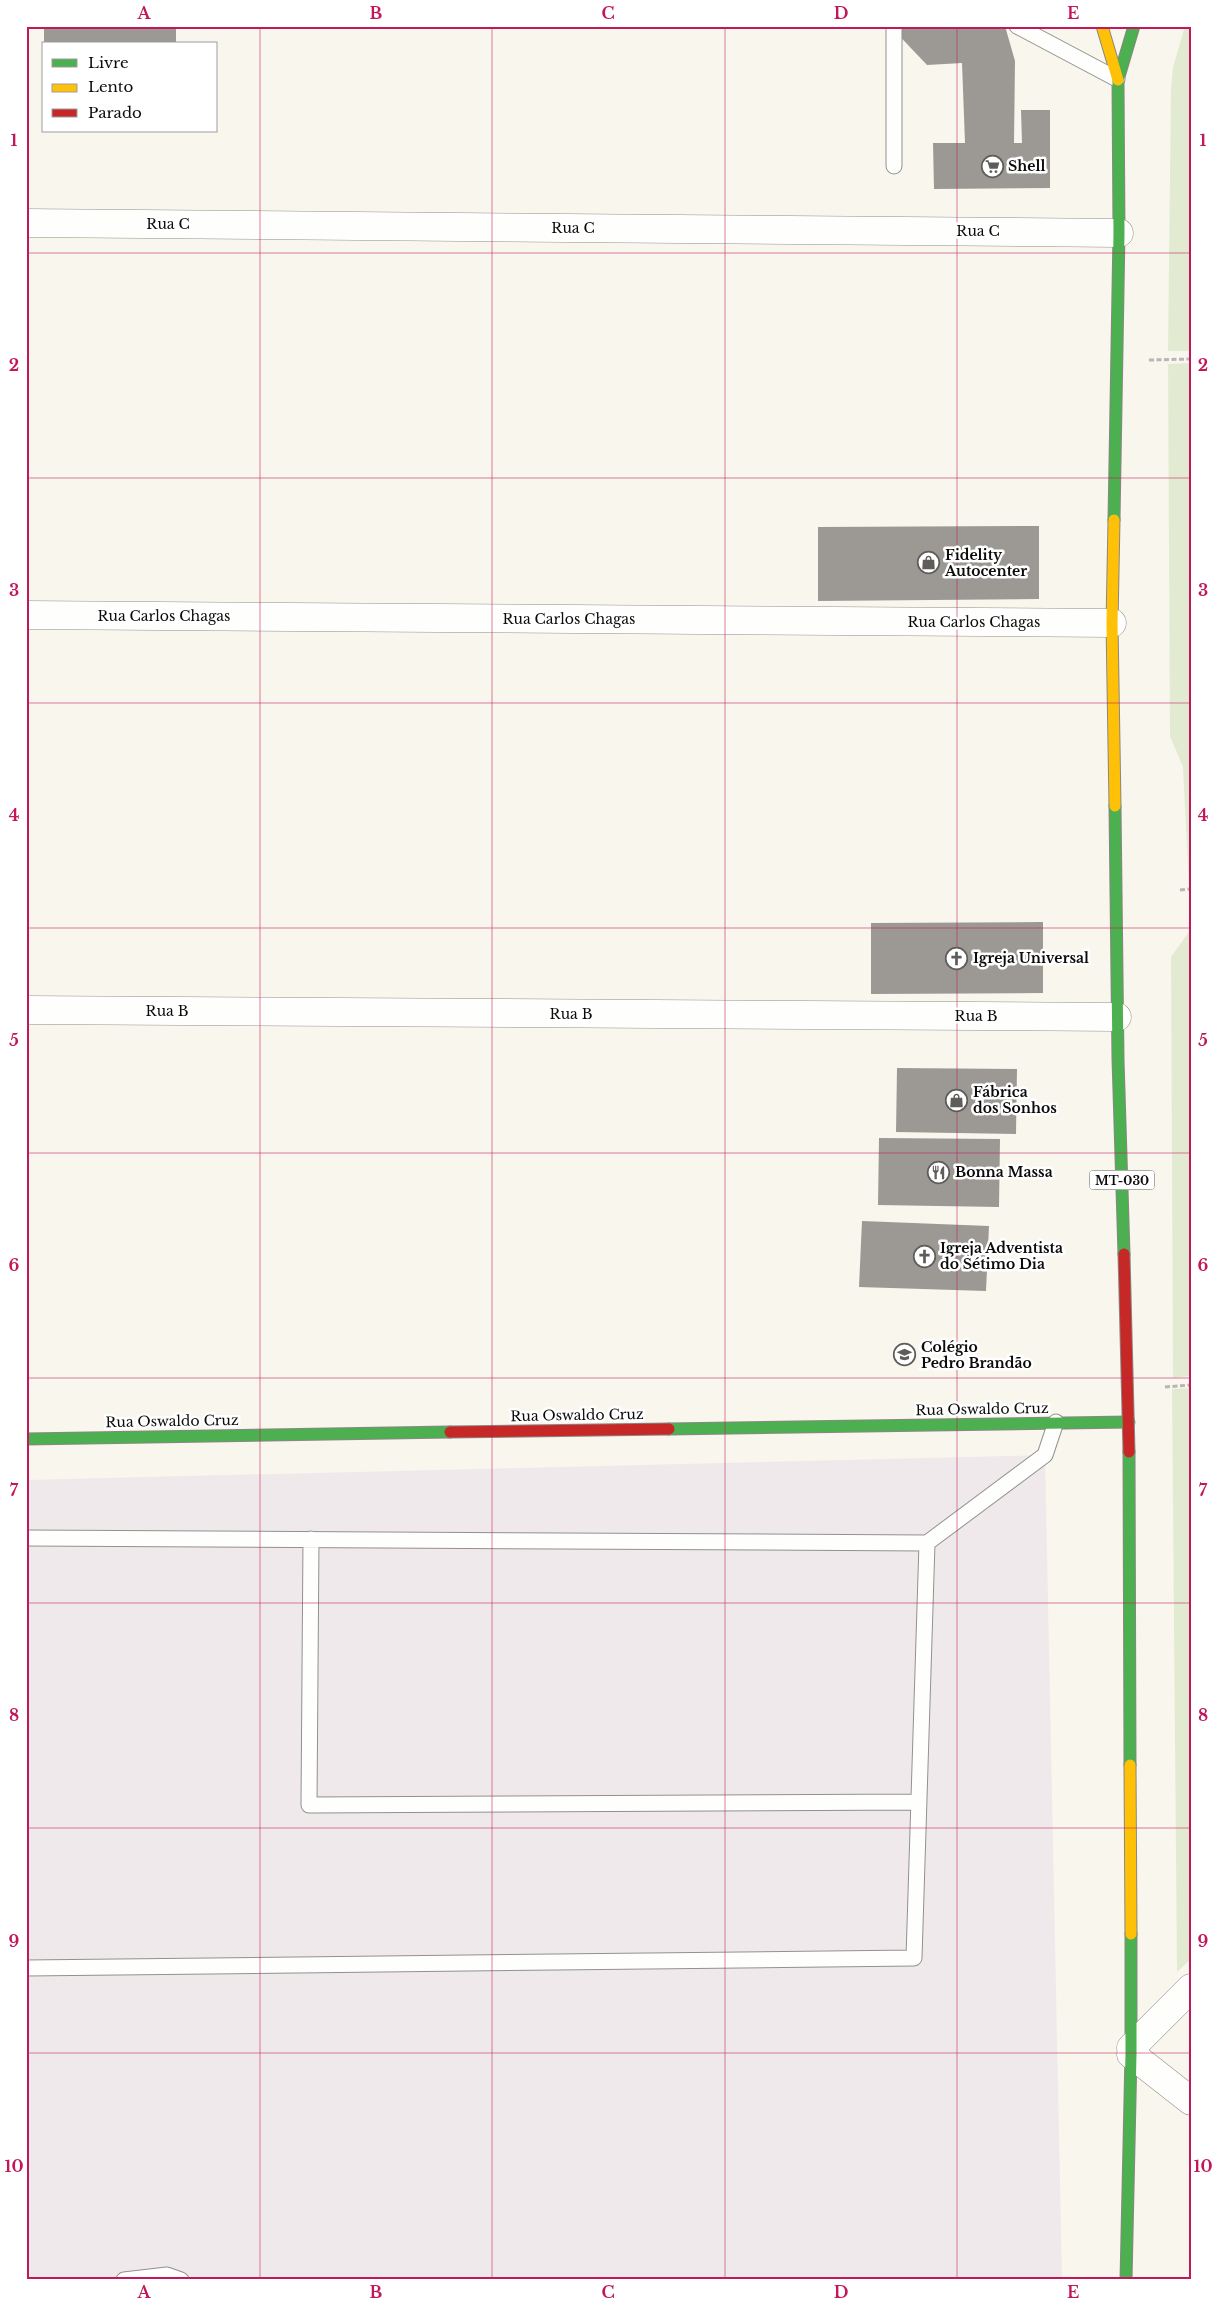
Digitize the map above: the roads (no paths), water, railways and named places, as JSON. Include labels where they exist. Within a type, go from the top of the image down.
[{"type":"main road","name":"MT-030","points":[[1102,26],[1118,80],[1119,232],[1112,623],[1117,1017],[1128,1422],[1131,2051],[1126,2280]]},
{"type":"main road","name":"MT-030","points":[[1118,80],[1134,26]]},
{"type":"main road","name":"Rua Oswaldo Cruz","points":[[26,1439],[1128,1422]]},
{"type":"street","name":"Rua C","points":[[26,223],[1119,232]]},
{"type":"street","name":"Rua Carlos Chagas","points":[[26,615],[1112,623]]},
{"type":"street","name":"Rua B","points":[[26,1010],[1117,1017]]},
{"type":"street","points":[[1191,1988],[1131,2051],[1191,2101]]},
{"type":"lane","points":[[894,26],[894,166]]},
{"type":"lane","points":[[1017,26],[1118,80]]},
{"type":"lane","points":[[26,1538],[927,1543],[1045,1455],[1056,1422]]},
{"type":"lane","points":[[311,1540],[309,1805],[919,1802]]},
{"type":"lane","points":[[26,1968],[914,1958],[927,1543]]},
{"type":"lane","points":[[124,2280],[167,2275],[182,2280]]},
{"type":"place","name":"Shell","points":[[992,166]]},
{"type":"place","name":"Fidelity Autocenter","points":[[929,563]]},
{"type":"place","name":"Igreja Universal","points":[[957,958]]},
{"type":"place","name":"Fábrica dos Sonhos","points":[[957,1100]]},
{"type":"place","name":"Bonna Massa","points":[[939,1172]]},
{"type":"place","name":"Igreja Adventista do Sétimo Dia","points":[[924,1256]]},
{"type":"place","name":"Colégio Pedro Brandão","points":[[905,1355]]}]
